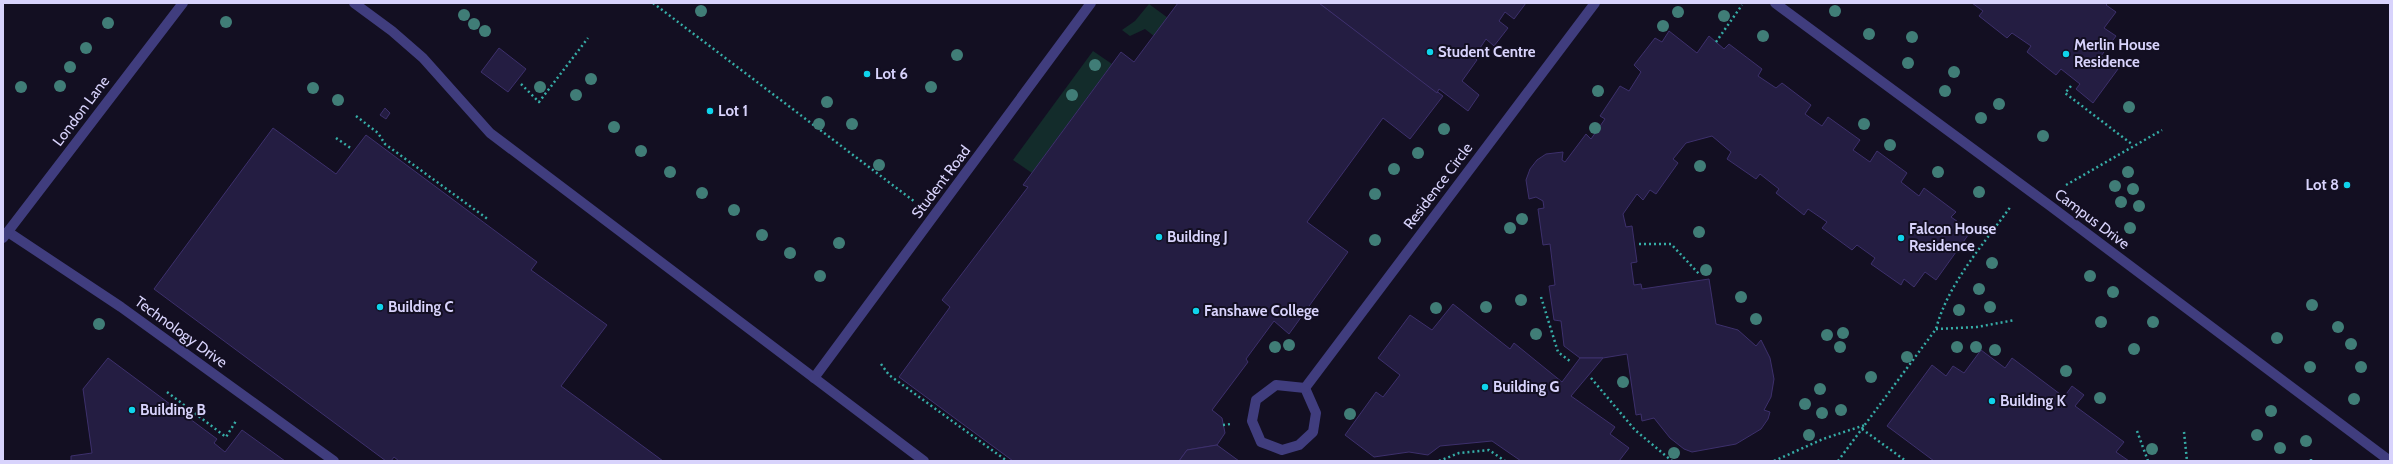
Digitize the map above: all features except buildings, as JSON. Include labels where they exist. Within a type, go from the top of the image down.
[{"type":"lane","name":"London Lane","points":[[5,235],[183,3]]},
{"type":"lane","points":[[354,3],[392,31],[423,58],[490,133],[924,461]]},
{"type":"lane","name":"Student Road","points":[[814,378],[1091,3]]},
{"type":"lane","name":"Residence Circle","points":[[1305,388],[1595,3]]},
{"type":"lane","name":"Campus Drive","points":[[1775,3],[2049,204],[2390,461]]},
{"type":"lane","name":"Technology Drive","points":[[5,235],[121,307],[334,461]]},
{"type":"lane","points":[[1276,386],[1305,388],[1316,413],[1313,432],[1299,445],[1282,450],[1261,442],[1252,421],[1256,400],[1276,386]]},
{"type":"path","points":[[652,3],[917,203]]},
{"type":"path","points":[[1716,42],[1742,5]]},
{"type":"path","points":[[521,84],[539,102],[588,38]]},
{"type":"path","points":[[2071,86],[2065,93],[2133,145]]},
{"type":"path","points":[[356,116],[378,133],[385,144],[489,220]]},
{"type":"path","points":[[2066,185],[2133,145],[2162,130]]},
{"type":"path","points":[[336,138],[352,149]]},
{"type":"path","points":[[1838,461],[1936,329],[1940,314],[1953,288],[2012,205]]},
{"type":"path","points":[[1640,244],[1671,244],[1700,275]]},
{"type":"path","points":[[1541,297],[1558,352],[1571,362]]},
{"type":"path","points":[[1936,329],[1977,327],[2015,320]]},
{"type":"path","points":[[881,364],[889,375],[1008,461]]},
{"type":"path","points":[[1591,378],[1635,430],[1672,461]]},
{"type":"path","points":[[167,392],[226,436],[236,421]]},
{"type":"path","points":[[1774,461],[1824,440],[1866,425]]},
{"type":"path","points":[[1862,429],[1906,461]]},
{"type":"path","points":[[2137,431],[2148,461]]},
{"type":"path","points":[[2184,432],[2187,461]]},
{"type":"path","points":[[1439,461],[1459,453],[1489,450],[1505,461]]},
{"type":"path","points":[[2311,456],[2311,461]]},
{"type":"green space","points":[[1149,4],[1168,18],[1154,36],[1145,29],[1130,36],[1122,30],[1135,21]]},
{"type":"green space","points":[[1093,51],[1112,64],[1032,173],[1013,160]]},
{"type":"place","name":"Student Centre","points":[[1430,52]]},
{"type":"place","name":"Merlin House Residence","points":[[2066,54]]},
{"type":"place","name":"Lot 6","points":[[867,74]]},
{"type":"place","name":"Lot 1","points":[[710,111]]},
{"type":"place","name":"Lot 8","points":[[2347,185]]},
{"type":"place","name":"Building J","points":[[1159,237]]},
{"type":"place","name":"Falcon House Residence","points":[[1901,238]]},
{"type":"place","name":"Building C","points":[[380,307]]},
{"type":"place","name":"Fanshawe College","points":[[1196,311]]},
{"type":"place","name":"Building G","points":[[1485,387]]},
{"type":"place","name":"Building K","points":[[1992,401]]},
{"type":"place","name":"Building B","points":[[132,410]]}]
